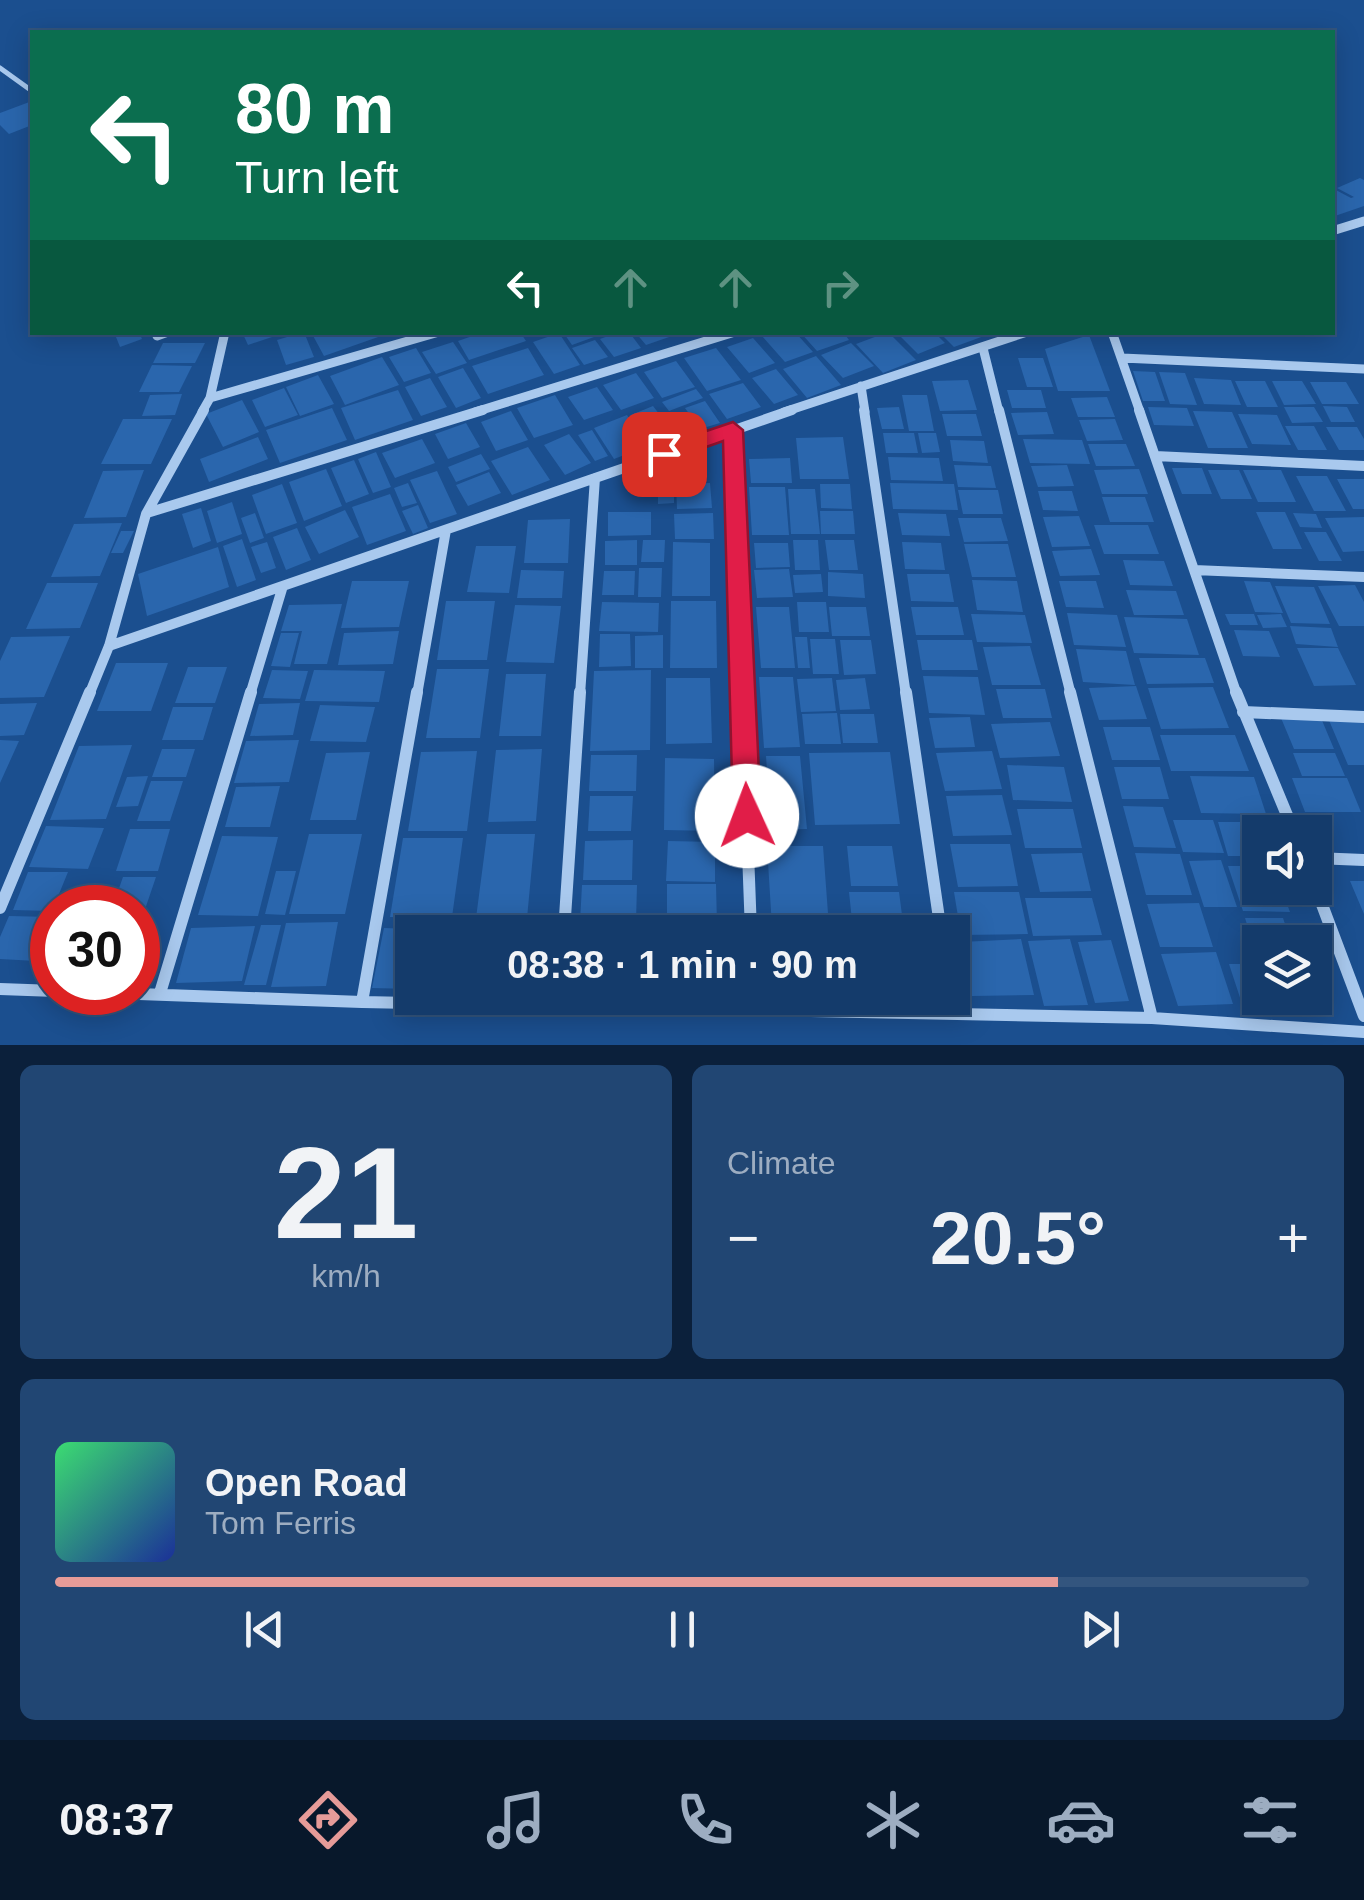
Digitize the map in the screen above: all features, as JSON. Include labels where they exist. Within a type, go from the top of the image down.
[{"type":"street","points":[[1335,230],[1364,221]]},
{"type":"street","points":[[0,908],[108,646],[146,514],[210,398],[224,335]]},
{"type":"street","points":[[210,398],[429,335]]},
{"type":"street","points":[[146,514],[725,335]]},
{"type":"street","points":[[108,646],[1019,335]]},
{"type":"street","points":[[1113,335],[1243,712],[1287,815]]},
{"type":"street","points":[[983,348],[1152,1018]]},
{"type":"street","points":[[1122,358],[1364,368]]},
{"type":"street","points":[[861,386],[939,915]]},
{"type":"street","points":[[733,430],[751,915]]},
{"type":"street","points":[[1156,456],[1364,466]]},
{"type":"street","points":[[565,915],[595,478]]},
{"type":"street","points":[[362,1002],[446,530]]},
{"type":"street","points":[[1194,570],[1364,578]]},
{"type":"street","points":[[282,589],[160,993],[395,1002]]},
{"type":"street","points":[[1243,712],[1364,717]]},
{"type":"street","points":[[1332,859],[1364,860]]},
{"type":"street","points":[[1322,905],[1364,1016]]},
{"type":"street","points":[[0,990],[30,991]]},
{"type":"street","points":[[970,1006],[1364,1032]]},
{"type":"lane","points":[[0,68],[30,89]]},
{"type":"building","points":[[30,102],[30,126],[9,134],[0,125],[0,113]]},
{"type":"building","points":[[1360,178],[1364,180],[1364,206],[1335,216],[1335,190],[1354,197],[1337,188]]},
{"type":"building","points":[[115,335],[140,335],[142,339],[120,347]]},
{"type":"building","points":[[243,335],[278,335],[248,345]]},
{"type":"building","points":[[305,335],[314,357],[286,365],[277,340]]},
{"type":"building","points":[[313,335],[381,336],[324,356]]},
{"type":"building","points":[[475,335],[522,335],[526,341],[469,360],[458,341]]},
{"type":"building","points":[[560,335],[580,365],[554,374],[533,342]]},
{"type":"building","points":[[565,335],[594,337],[572,345]]},
{"type":"building","points":[[631,335],[641,348],[614,357],[600,339]]},
{"type":"building","points":[[638,335],[672,336],[646,345]]},
{"type":"building","points":[[798,335],[813,352],[785,362],[762,336]]},
{"type":"building","points":[[803,335],[845,335],[849,340],[817,351]]},
{"type":"building","points":[[891,335],[916,360],[883,373],[856,344]]},
{"type":"building","points":[[899,335],[937,335],[945,343],[918,354]]},
{"type":"building","points":[[942,335],[984,336],[954,347]]},
{"type":"building","points":[[1089,335],[1110,391],[1058,391],[1045,349]]},
{"type":"building","points":[[753,338],[775,363],[749,373],[727,347]]},
{"type":"building","points":[[595,340],[608,357],[584,365],[572,348]]},
{"type":"building","points":[[453,342],[467,363],[436,374],[422,352]]},
{"type":"building","points":[[163,343],[205,343],[195,363],[153,363]]},
{"type":"building","points":[[851,343],[874,366],[843,378],[821,355]]},
{"type":"building","points":[[416,348],[431,373],[404,382],[389,357]]},
{"type":"building","points":[[528,348],[544,375],[488,394],[472,366]]},
{"type":"building","points":[[716,348],[741,380],[707,391],[684,358]]},
{"type":"building","points":[[816,356],[841,385],[807,398],[783,369]]},
{"type":"building","points":[[382,357],[399,385],[345,405],[330,376]]},
{"type":"building","points":[[1018,358],[1043,358],[1053,387],[1027,387]]},
{"type":"building","points":[[676,361],[695,387],[662,398],[644,372]]},
{"type":"building","points":[[152,365],[192,366],[179,392],[139,392]]},
{"type":"building","points":[[463,368],[481,398],[456,408],[438,377]]},
{"type":"building","points":[[776,369],[798,395],[774,404],[752,378]]},
{"type":"building","points":[[1133,371],[1155,372],[1165,401],[1143,401]]},
{"type":"building","points":[[1159,372],[1185,373],[1197,405],[1170,404]]},
{"type":"building","points":[[636,373],[654,398],[621,410],[603,385]]},
{"type":"building","points":[[318,375],[334,404],[300,416],[286,387]]},
{"type":"building","points":[[430,378],[447,407],[421,416],[405,387]]},
{"type":"building","points":[[1194,378],[1231,380],[1241,405],[1204,404]]},
{"type":"building","points":[[968,380],[977,410],[940,411],[932,381]]},
{"type":"building","points":[[1235,381],[1265,381],[1278,407],[1247,407]]},
{"type":"building","points":[[1272,381],[1302,381],[1316,404],[1284,405]]},
{"type":"building","points":[[1310,382],[1346,382],[1359,404],[1322,404]]},
{"type":"building","points":[[743,383],[761,407],[727,419],[709,394]]},
{"type":"building","points":[[597,387],[613,410],[584,420],[568,397]]},
{"type":"building","points":[[284,388],[298,415],[265,427],[252,400]]},
{"type":"building","points":[[696,389],[703,398],[669,411],[662,402]]},
{"type":"building","points":[[398,390],[413,420],[355,440],[341,408]]},
{"type":"building","points":[[1007,390],[1041,390],[1046,408],[1012,408]]},
{"type":"building","points":[[182,394],[175,415],[142,416],[150,395]]},
{"type":"building","points":[[555,395],[573,425],[534,438],[517,408]]},
{"type":"building","points":[[902,395],[927,395],[934,431],[909,431]]},
{"type":"building","points":[[1107,397],[1115,417],[1078,417],[1071,398]]},
{"type":"building","points":[[242,400],[259,432],[223,447],[206,414]]},
{"type":"building","points":[[705,401],[720,423],[700,429],[685,408]]},
{"type":"building","points":[[653,406],[676,436],[652,445],[631,415]]},
{"type":"building","points":[[1323,406],[1347,407],[1355,422],[1331,422]]},
{"type":"building","points":[[899,407],[904,429],[882,429],[877,408]]},
{"type":"building","points":[[1148,407],[1187,408],[1194,426],[1154,425]]},
{"type":"building","points":[[1284,407],[1314,407],[1323,422],[1292,423]]},
{"type":"building","points":[[332,408],[347,440],[280,463],[266,430]]},
{"type":"building","points":[[511,411],[528,440],[496,451],[481,422]]},
{"type":"building","points":[[1193,411],[1232,412],[1248,448],[1208,448]]},
{"type":"building","points":[[1047,412],[1054,434],[1018,435],[1011,413]]},
{"type":"building","points":[[942,414],[976,414],[982,436],[947,436]]},
{"type":"building","points":[[1238,414],[1277,415],[1291,445],[1252,444]]},
{"type":"building","points":[[627,415],[648,446],[614,459],[594,428]]},
{"type":"building","points":[[686,418],[696,431],[681,436],[671,424]]},
{"type":"building","points":[[123,419],[172,419],[151,464],[101,464]]},
{"type":"building","points":[[1115,419],[1123,440],[1087,441],[1079,420]]},
{"type":"building","points":[[466,423],[480,447],[448,459],[435,434]]},
{"type":"building","points":[[1285,426],[1314,426],[1327,450],[1298,450]]},
{"type":"building","points":[[1326,427],[1357,427],[1364,439],[1364,450],[1339,450]]},
{"type":"building","points":[[592,430],[608,456],[595,461],[578,435]]},
{"type":"building","points":[[883,433],[914,433],[918,453],[886,453]]},
{"type":"building","points":[[918,433],[936,433],[940,452],[922,453]]},
{"type":"building","points":[[569,434],[591,463],[565,475],[544,445]]},
{"type":"building","points":[[258,437],[268,459],[209,482],[200,459]]},
{"type":"building","points":[[843,437],[849,479],[800,479],[796,438]]},
{"type":"building","points":[[422,439],[435,463],[395,478],[382,453]]},
{"type":"building","points":[[1023,439],[1082,440],[1090,464],[1030,463]]},
{"type":"building","points":[[950,440],[984,441],[988,463],[953,461]]},
{"type":"building","points":[[1088,444],[1126,444],[1135,466],[1096,466]]},
{"type":"building","points":[[528,447],[550,480],[512,495],[491,461]]},
{"type":"building","points":[[376,452],[391,487],[373,493],[358,459]]},
{"type":"building","points":[[481,454],[490,469],[456,482],[448,467]]},
{"type":"building","points":[[888,457],[939,458],[943,481],[891,480]]},
{"type":"building","points":[[790,458],[792,483],[751,483],[749,459]]},
{"type":"building","points":[[354,460],[369,494],[346,503],[331,468]]},
{"type":"building","points":[[954,465],[991,466],[996,488],[958,487]]},
{"type":"building","points":[[1067,465],[1074,486],[1038,487],[1031,466]]},
{"type":"building","points":[[1172,468],[1202,468],[1212,494],[1182,494]]},
{"type":"building","points":[[326,469],[342,506],[304,521],[289,482]]},
{"type":"building","points":[[1139,469],[1148,494],[1102,494],[1094,470]]},
{"type":"building","points":[[144,470],[126,517],[84,518],[103,471]]},
{"type":"building","points":[[1208,470],[1239,470],[1252,499],[1221,499]]},
{"type":"building","points":[[1243,470],[1281,470],[1296,502],[1258,502]]},
{"type":"building","points":[[437,471],[457,514],[430,523],[410,480]]},
{"type":"building","points":[[489,472],[501,493],[468,506],[456,485]]},
{"type":"building","points":[[1296,476],[1327,476],[1346,511],[1314,511]]},
{"type":"building","points":[[1337,479],[1364,479],[1364,509],[1353,509]]},
{"type":"building","points":[[658,482],[674,482],[674,503],[658,504]]},
{"type":"building","points":[[408,483],[417,503],[402,507],[394,488]]},
{"type":"building","points":[[710,483],[712,508],[677,509],[676,484]]},
{"type":"building","points":[[890,483],[954,484],[958,510],[893,509]]},
{"type":"building","points":[[282,484],[297,523],[266,534],[252,495]]},
{"type":"building","points":[[820,484],[850,484],[852,509],[821,508]]},
{"type":"building","points":[[749,487],[785,487],[789,535],[752,535]]},
{"type":"building","points":[[788,489],[815,489],[820,534],[791,534]]},
{"type":"building","points":[[958,490],[998,490],[1003,514],[963,514]]},
{"type":"building","points":[[1038,491],[1072,491],[1078,511],[1043,510]]},
{"type":"building","points":[[390,494],[406,531],[367,545],[352,507]]},
{"type":"building","points":[[1102,497],[1145,497],[1154,522],[1110,522]]},
{"type":"building","points":[[232,502],[242,534],[217,543],[207,511]]},
{"type":"building","points":[[418,505],[428,528],[413,534],[402,511]]},
{"type":"building","points":[[201,508],[211,541],[193,548],[182,514]]},
{"type":"building","points":[[345,510],[359,537],[319,554],[305,527]]},
{"type":"building","points":[[820,511],[853,511],[855,534],[821,534]]},
{"type":"building","points":[[608,512],[651,512],[651,535],[608,536]]},
{"type":"building","points":[[1256,512],[1285,512],[1302,549],[1273,549]]},
{"type":"building","points":[[255,513],[264,538],[250,543],[241,518]]},
{"type":"building","points":[[713,513],[714,539],[675,539],[674,514]]},
{"type":"building","points":[[898,513],[946,514],[950,536],[902,535]]},
{"type":"building","points":[[1293,513],[1316,514],[1322,528],[1300,527]]},
{"type":"building","points":[[1079,516],[1090,546],[1052,547],[1043,517]]},
{"type":"building","points":[[1364,517],[1364,551],[1343,552],[1325,518]]},
{"type":"building","points":[[958,518],[1001,518],[1008,541],[964,542]]},
{"type":"building","points":[[570,519],[568,563],[524,563],[528,520]]},
{"type":"building","points":[[122,523],[100,576],[51,577],[74,524]]},
{"type":"building","points":[[1094,525],[1148,525],[1159,554],[1104,554]]},
{"type":"building","points":[[297,528],[311,560],[286,570],[273,537]]},
{"type":"building","points":[[121,531],[134,531],[123,553],[111,553]]},
{"type":"building","points":[[1304,532],[1326,532],[1342,561],[1319,561]]},
{"type":"building","points":[[242,539],[256,580],[237,587],[223,546]]},
{"type":"building","points":[[637,540],[637,565],[605,565],[605,541]]},
{"type":"building","points":[[643,540],[665,540],[664,562],[641,562]]},
{"type":"building","points":[[793,540],[818,540],[820,570],[795,570]]},
{"type":"building","points":[[825,540],[854,540],[858,570],[829,570]]},
{"type":"building","points":[[267,542],[276,568],[261,573],[251,547]]},
{"type":"building","points":[[673,542],[710,543],[710,596],[672,596]]},
{"type":"building","points":[[902,542],[941,543],[945,570],[905,569]]},
{"type":"building","points":[[754,543],[788,543],[790,567],[756,568]]},
{"type":"building","points":[[964,544],[1008,544],[1016,577],[972,577]]},
{"type":"building","points":[[476,546],[516,546],[509,593],[467,592]]},
{"type":"building","points":[[218,547],[229,587],[147,616],[138,574]]},
{"type":"building","points":[[1091,549],[1100,575],[1060,576],[1052,551]]},
{"type":"building","points":[[1123,560],[1164,561],[1173,586],[1130,585]]},
{"type":"building","points":[[639,568],[662,568],[661,597],[638,597]]},
{"type":"building","points":[[789,569],[793,597],[757,598],[754,570]]},
{"type":"building","points":[[521,570],[564,571],[562,598],[517,598]]},
{"type":"building","points":[[604,571],[635,571],[634,595],[602,595]]},
{"type":"building","points":[[828,572],[863,574],[865,598],[828,596]]},
{"type":"building","points":[[821,574],[823,592],[795,593],[793,575]]},
{"type":"building","points":[[907,574],[949,574],[954,602],[911,601]]},
{"type":"building","points":[[972,580],[1017,581],[1023,612],[977,610]]},
{"type":"building","points":[[352,581],[409,581],[399,627],[341,628]]},
{"type":"building","points":[[1059,581],[1096,581],[1104,608],[1066,607]]},
{"type":"building","points":[[1244,581],[1270,582],[1283,613],[1255,612]]},
{"type":"building","points":[[47,583],[98,583],[80,628],[26,629]]},
{"type":"building","points":[[1355,585],[1364,602],[1364,626],[1339,626],[1318,586]]},
{"type":"building","points":[[1275,586],[1314,587],[1330,624],[1291,623]]},
{"type":"building","points":[[1126,590],[1176,591],[1184,615],[1134,615]]},
{"type":"building","points":[[446,601],[495,601],[487,660],[437,660]]},
{"type":"building","points":[[671,601],[716,601],[717,668],[670,668]]},
{"type":"building","points":[[602,602],[659,603],[658,632],[599,631]]},
{"type":"building","points":[[797,602],[826,602],[829,632],[799,632]]},
{"type":"building","points":[[342,604],[327,664],[294,664],[302,631],[281,631],[289,605]]},
{"type":"building","points":[[515,605],[561,606],[554,663],[506,662]]},
{"type":"building","points":[[756,607],[789,607],[795,668],[761,668]]},
{"type":"building","points":[[829,607],[866,607],[870,636],[832,636]]},
{"type":"building","points":[[911,607],[958,607],[964,635],[916,635]]},
{"type":"building","points":[[1067,613],[1117,615],[1126,647],[1074,645]]},
{"type":"building","points":[[971,614],[1025,615],[1032,643],[977,642]]},
{"type":"building","points":[[1225,614],[1254,614],[1258,625],[1230,625]]},
{"type":"building","points":[[1281,614],[1287,627],[1263,628],[1257,615]]},
{"type":"building","points":[[1124,617],[1187,619],[1199,655],[1134,653]]},
{"type":"building","points":[[1290,626],[1331,628],[1338,647],[1296,644]]},
{"type":"building","points":[[1234,630],[1269,631],[1280,657],[1243,656]]},
{"type":"building","points":[[399,631],[393,664],[338,665],[344,633]]},
{"type":"building","points":[[281,633],[299,633],[290,667],[271,666]]},
{"type":"building","points":[[600,634],[630,634],[631,666],[599,667]]},
{"type":"building","points":[[663,635],[663,668],[635,668],[635,636]]},
{"type":"building","points":[[70,636],[44,697],[0,698],[0,661],[11,637]]},
{"type":"building","points":[[795,637],[807,637],[810,668],[798,668]]},
{"type":"building","points":[[810,639],[835,639],[839,674],[813,674]]},
{"type":"building","points":[[840,640],[871,640],[876,674],[844,675]]},
{"type":"building","points":[[917,640],[972,640],[978,670],[922,670]]},
{"type":"building","points":[[1030,646],[1041,685],[992,685],[983,647]]},
{"type":"building","points":[[1297,648],[1338,648],[1356,685],[1314,686]]},
{"type":"building","points":[[1076,649],[1126,651],[1135,685],[1083,682]]},
{"type":"building","points":[[1139,658],[1205,658],[1214,683],[1147,684]]},
{"type":"building","points":[[116,663],[168,663],[151,711],[97,711]]},
{"type":"building","points":[[188,667],[227,667],[215,703],[175,703]]},
{"type":"building","points":[[437,669],[489,669],[480,738],[426,738]]},
{"type":"building","points":[[272,670],[308,671],[300,699],[263,698]]},
{"type":"building","points":[[314,670],[385,671],[379,702],[305,701]]},
{"type":"building","points":[[651,670],[650,750],[590,751],[594,671]]},
{"type":"building","points":[[506,674],[546,674],[541,736],[499,736]]},
{"type":"building","points":[[923,676],[978,677],[985,715],[929,713]]},
{"type":"building","points":[[759,677],[793,677],[800,747],[764,748]]},
{"type":"building","points":[[666,678],[710,678],[712,743],[666,744]]},
{"type":"building","points":[[832,678],[836,711],[801,712],[797,679]]},
{"type":"building","points":[[865,678],[870,709],[840,710],[836,680]]},
{"type":"building","points":[[1136,686],[1147,719],[1099,720],[1089,688]]},
{"type":"building","points":[[1213,687],[1229,728],[1161,729],[1148,688]]},
{"type":"building","points":[[996,689],[1045,689],[1052,718],[1003,718]]},
{"type":"building","points":[[37,703],[24,735],[0,736],[0,704]]},
{"type":"building","points":[[300,703],[293,735],[250,736],[259,704]]},
{"type":"building","points":[[320,705],[375,707],[366,742],[310,741]]},
{"type":"building","points":[[173,707],[213,707],[203,740],[162,740]]},
{"type":"building","points":[[837,713],[841,744],[805,744],[802,714]]},
{"type":"building","points":[[840,714],[874,714],[878,743],[843,743]]},
{"type":"building","points":[[970,717],[975,747],[935,748],[929,718]]},
{"type":"building","points":[[1281,718],[1321,718],[1334,749],[1294,749]]},
{"type":"building","points":[[1328,718],[1364,718],[1364,765],[1348,765]]},
{"type":"building","points":[[1050,722],[1060,756],[1000,758],[991,724]]},
{"type":"building","points":[[1103,727],[1150,727],[1160,760],[1112,760]]},
{"type":"building","points":[[1160,735],[1235,735],[1249,771],[1171,771]]},
{"type":"building","points":[[0,740],[19,741],[0,783]]},
{"type":"building","points":[[299,740],[289,782],[234,783],[246,741]]},
{"type":"building","points":[[132,745],[106,819],[50,820],[79,746]]},
{"type":"building","points":[[162,749],[195,749],[186,777],[152,777]]},
{"type":"building","points":[[542,749],[536,821],[488,822],[496,750]]},
{"type":"building","points":[[477,751],[467,831],[408,831],[421,752]]},
{"type":"building","points":[[992,751],[1002,789],[945,791],[936,753]]},
{"type":"building","points":[[370,752],[356,820],[310,820],[326,753]]},
{"type":"building","points":[[890,752],[900,824],[815,825],[809,753]]},
{"type":"building","points":[[1293,753],[1335,753],[1345,776],[1302,776]]},
{"type":"building","points":[[591,755],[637,755],[636,791],[589,791]]},
{"type":"building","points":[[766,756],[800,756],[807,829],[771,830]]},
{"type":"building","points":[[665,758],[714,759],[715,831],[664,830]]},
{"type":"building","points":[[1007,765],[1064,767],[1072,802],[1013,800]]},
{"type":"building","points":[[1114,767],[1160,767],[1169,799],[1122,799]]},
{"type":"building","points":[[148,776],[138,806],[116,807],[127,777]]},
{"type":"building","points":[[1190,776],[1254,777],[1266,814],[1201,813]]},
{"type":"building","points":[[1292,778],[1347,778],[1361,812],[1305,812]]},
{"type":"building","points":[[151,781],[183,781],[170,821],[137,821]]},
{"type":"building","points":[[280,786],[270,827],[225,827],[236,787]]},
{"type":"building","points":[[1002,795],[1012,835],[953,836],[946,796]]},
{"type":"building","points":[[590,796],[633,796],[631,831],[588,831]]},
{"type":"building","points":[[1123,806],[1163,807],[1176,848],[1134,847]]},
{"type":"building","points":[[1017,809],[1073,809],[1082,848],[1025,848]]},
{"type":"building","points":[[1173,820],[1213,820],[1224,853],[1183,852]]},
{"type":"building","points":[[1218,822],[1242,822],[1242,856],[1228,856]]},
{"type":"building","points":[[46,826],[104,828],[88,869],[29,867]]},
{"type":"building","points":[[130,829],[170,829],[158,871],[116,871]]},
{"type":"building","points":[[309,834],[362,834],[345,914],[289,914]]},
{"type":"building","points":[[487,834],[535,834],[527,915],[476,915]]},
{"type":"building","points":[[222,836],[278,837],[258,916],[198,915]]},
{"type":"building","points":[[403,838],[463,838],[452,915],[390,917]]},
{"type":"building","points":[[633,840],[632,880],[583,880],[585,841]]},
{"type":"building","points":[[668,841],[715,842],[715,882],[666,881]]},
{"type":"building","points":[[950,844],[1010,844],[1018,886],[958,887]]},
{"type":"building","points":[[767,846],[823,846],[828,915],[771,915]]},
{"type":"building","points":[[847,846],[892,846],[898,886],[851,886]]},
{"type":"building","points":[[1082,853],[1091,891],[1040,892],[1031,854]]},
{"type":"building","points":[[1135,853],[1180,854],[1192,895],[1146,895]]},
{"type":"building","points":[[1221,860],[1237,907],[1204,907],[1189,861]]},
{"type":"building","points":[[1228,866],[1242,866],[1242,905],[1287,905],[1290,912],[1243,911]]},
{"type":"building","points":[[276,871],[296,871],[285,915],[265,914]]},
{"type":"building","points":[[28,872],[68,872],[63,885],[30,885],[30,910],[13,910]]},
{"type":"building","points":[[123,877],[156,877],[153,885],[120,885]]},
{"type":"building","points":[[1350,881],[1364,881],[1364,914]]},
{"type":"building","points":[[667,884],[716,884],[717,915],[667,915]]},
{"type":"building","points":[[582,885],[637,885],[636,915],[580,915]]},
{"type":"building","points":[[849,892],[899,892],[902,915],[851,915]]},
{"type":"building","points":[[954,892],[1019,892],[1028,934],[970,935],[970,915],[958,915]]},
{"type":"building","points":[[1025,898],[1092,898],[1102,935],[1033,936]]},
{"type":"building","points":[[1199,903],[1213,947],[1160,947],[1147,904]]},
{"type":"building","points":[[9,916],[30,916],[30,961],[0,959],[0,937]]},
{"type":"building","points":[[1245,918],[1283,918],[1285,925],[1247,925]]},
{"type":"building","points":[[338,922],[326,986],[271,987],[286,923]]},
{"type":"building","points":[[261,925],[281,925],[266,985],[244,985]]},
{"type":"building","points":[[255,926],[242,981],[176,983],[191,928]]},
{"type":"building","points":[[384,928],[395,928],[395,989],[372,988]]},
{"type":"building","points":[[1021,939],[1034,995],[972,996],[970,942]]},
{"type":"building","points":[[1070,939],[1088,1005],[1044,1006],[1028,941]]},
{"type":"building","points":[[1111,940],[1129,1001],[1095,1003],[1078,942]]},
{"type":"building","points":[[1216,952],[1233,1004],[1178,1006],[1161,954]]},
{"type":"building","points":[[1229,964],[1242,964],[1242,1004]]},
{"type":"route","points":[[664,454],[733,430],[747,816]]}]
